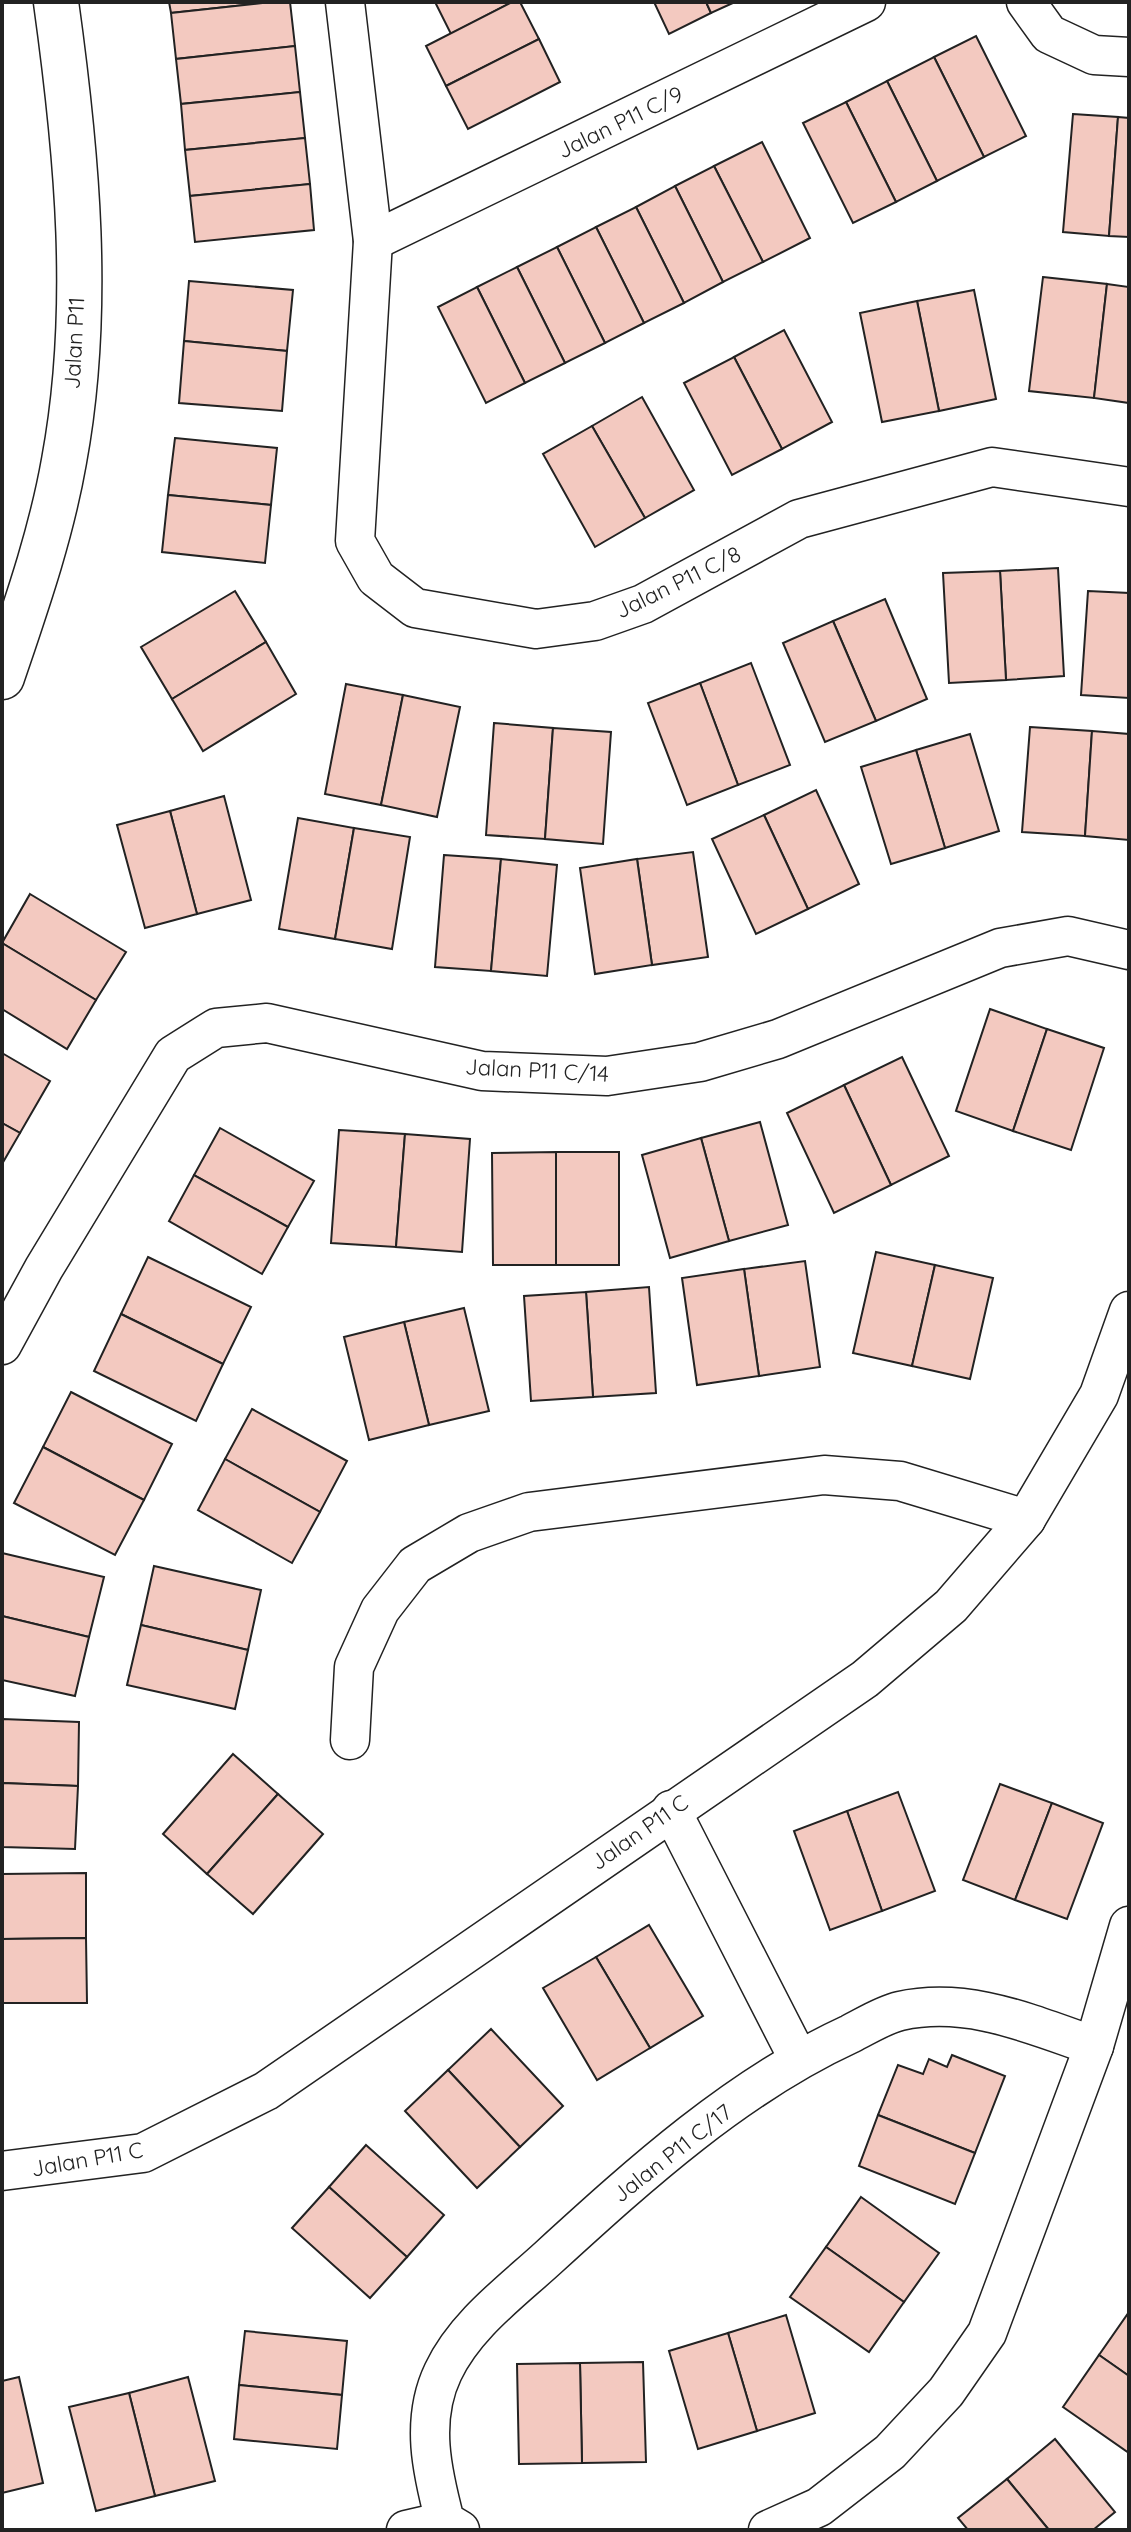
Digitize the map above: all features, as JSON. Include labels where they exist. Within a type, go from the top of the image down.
[{"type":"main road","name":"Jalan P11","points":[[2,677],[35,578],[64,460],[76,346],[78,246],[74,134],[56,2]]},
{"type":"street","name":"Jalan P11 C/8","points":[[345,2],[373,241],[355,541],[376,578],[415,608],[536,629],[595,621],[643,604],[799,519],[992,467],[1129,487]]},
{"type":"street","name":"Jalan P11 C/9","points":[[373,241],[866,2]]},
{"type":"street","points":[[1026,2],[1049,34],[1094,55],[1129,57]]},
{"type":"street","name":"Jalan P11 C/14","points":[[2,1345],[44,1268],[173,1055],[216,1028],[267,1023],[482,1071],[607,1076],[700,1062],[778,1039],[1000,948],[1068,936],[1129,950]]},
{"type":"street","name":"Jalan P11 C","points":[[2,2171],[143,2153],[266,2091],[865,1679],[951,1606],[1026,1519],[1114,1400],[1129,1311]]},
{"type":"street","points":[[350,1740],[354,1667],[380,1610],[415,1565],[469,1533],[529,1512],[824,1475],[900,1481],[1026,1519]]},
{"type":"street","points":[[671,1810],[798,2058]]},
{"type":"street","points":[[768,2530],[819,2507],[890,2452],[946,2392],[987,2333],[1094,2046],[1129,1926]]},
{"type":"street","name":"Jalan P11 C/17","points":[[406,2530],[453,2525],[432,2470],[429,2425],[442,2373],[475,2324],[646,2168],[798,2058],[897,2012],[946,2005],[992,2011],[1094,2046]]},
{"type":"building","points":[[169,2],[271,2],[171,13]]},
{"type":"building","points":[[290,2],[295,46],[176,59],[171,13]]},
{"type":"building","points":[[435,2],[512,2],[451,34]]},
{"type":"building","points":[[512,2],[520,2],[539,39],[446,86],[426,46]]},
{"type":"building","points":[[654,2],[706,2],[711,13],[669,34]]},
{"type":"building","points":[[706,2],[735,2],[711,13]]},
{"type":"building","points":[[976,36],[1026,136],[984,157],[934,57]]},
{"type":"building","points":[[539,39],[560,82],[468,129],[446,86]]},
{"type":"building","points":[[295,46],[300,92],[181,104],[176,59]]},
{"type":"building","points":[[934,57],[984,157],[937,181],[887,81]]},
{"type":"building","points":[[887,81],[937,181],[896,202],[846,102]]},
{"type":"building","points":[[300,92],[305,138],[185,150],[181,104]]},
{"type":"building","points":[[846,102],[896,202],[853,223],[803,123]]},
{"type":"building","points":[[1073,114],[1118,117],[1109,236],[1063,232]]},
{"type":"building","points":[[1118,117],[1129,118],[1129,237],[1109,236]]},
{"type":"building","points":[[305,138],[310,184],[190,196],[185,150]]},
{"type":"building","points":[[762,142],[810,238],[763,262],[714,166]]},
{"type":"building","points":[[714,166],[763,262],[723,282],[675,186]]},
{"type":"building","points":[[310,184],[314,230],[195,242],[190,196]]},
{"type":"building","points":[[675,186],[723,282],[684,303],[636,207]]},
{"type":"building","points":[[636,207],[684,303],[644,323],[596,227]]},
{"type":"building","points":[[596,227],[644,323],[605,343],[557,247]]},
{"type":"building","points":[[557,247],[605,343],[565,363],[517,267]]},
{"type":"building","points":[[517,267],[565,363],[525,383],[477,287]]},
{"type":"building","points":[[1043,277],[1107,284],[1094,398],[1029,391]]},
{"type":"building","points":[[189,281],[293,290],[287,351],[184,341]]},
{"type":"building","points":[[1107,284],[1129,287],[1129,403],[1094,398]]},
{"type":"building","points":[[477,287],[525,383],[486,403],[438,307]]},
{"type":"building","points":[[974,290],[996,399],[939,411],[917,301]]},
{"type":"building","points":[[917,301],[939,411],[882,422],[860,313]]},
{"type":"building","points":[[784,330],[832,422],[782,449],[734,357]]},
{"type":"building","points":[[184,341],[287,351],[282,411],[179,403]]},
{"type":"building","points":[[734,357],[782,449],[732,475],[684,383]]},
{"type":"building","points":[[642,397],[694,490],[645,518],[592,426]]},
{"type":"building","points":[[592,426],[645,518],[595,547],[543,454]]},
{"type":"building","points":[[175,438],[277,448],[271,505],[168,495]]},
{"type":"building","points":[[168,495],[271,505],[265,563],[162,552]]},
{"type":"building","points":[[1058,568],[1064,676],[1006,680],[1000,571]]},
{"type":"building","points":[[1000,571],[1006,680],[949,683],[943,573]]},
{"type":"building","points":[[235,591],[266,642],[172,699],[141,647]]},
{"type":"building","points":[[1088,591],[1129,593],[1129,698],[1081,695]]},
{"type":"building","points":[[885,599],[927,699],[876,721],[833,621]]},
{"type":"building","points":[[833,621],[876,721],[825,742],[783,643]]},
{"type":"building","points":[[266,642],[296,694],[203,751],[172,699]]},
{"type":"building","points":[[751,663],[790,765],[738,785],[700,683]]},
{"type":"building","points":[[700,683],[738,785],[687,805],[648,703]]},
{"type":"building","points":[[346,684],[403,695],[381,805],[325,794]]},
{"type":"building","points":[[403,695],[460,707],[437,817],[381,805]]},
{"type":"building","points":[[494,723],[553,728],[545,839],[486,835]]},
{"type":"building","points":[[1030,727],[1092,731],[1085,836],[1022,832]]},
{"type":"building","points":[[553,728],[611,732],[603,844],[545,839]]},
{"type":"building","points":[[1092,731],[1129,734],[1129,840],[1085,836]]},
{"type":"building","points":[[970,734],[999,831],[945,848],[916,750]]},
{"type":"building","points":[[916,750],[945,848],[891,864],[861,767]]},
{"type":"building","points":[[816,790],[859,884],[808,909],[764,815]]},
{"type":"building","points":[[224,796],[251,900],[197,914],[170,811]]},
{"type":"building","points":[[170,811],[197,914],[145,928],[117,825]]},
{"type":"building","points":[[764,815],[808,909],[756,934],[712,839]]},
{"type":"building","points":[[298,818],[354,828],[335,939],[279,929]]},
{"type":"building","points":[[354,828],[410,837],[392,949],[335,939]]},
{"type":"building","points":[[693,852],[708,957],[652,965],[637,859]]},
{"type":"building","points":[[444,855],[501,859],[491,971],[435,967]]},
{"type":"building","points":[[501,859],[557,865],[547,976],[491,971]]},
{"type":"building","points":[[637,859],[652,965],[595,974],[580,868]]},
{"type":"building","points":[[30,894],[126,952],[96,1000],[2,943]]},
{"type":"building","points":[[2,943],[96,1000],[67,1049],[2,1009]]},
{"type":"building","points":[[990,1009],[1047,1029],[1013,1131],[956,1111]]},
{"type":"building","points":[[1047,1029],[1104,1048],[1071,1150],[1013,1131]]},
{"type":"building","points":[[2,1053],[50,1081],[20,1133],[2,1123]]},
{"type":"building","points":[[902,1057],[949,1156],[891,1185],[844,1085]]},
{"type":"building","points":[[844,1085],[891,1185],[834,1213],[787,1113]]},
{"type":"building","points":[[760,1122],[788,1225],[729,1241],[701,1138]]},
{"type":"building","points":[[2,1123],[20,1133],[2,1164]]},
{"type":"building","points":[[220,1128],[314,1181],[288,1227],[194,1175]]},
{"type":"building","points":[[339,1130],[405,1134],[396,1247],[331,1243]]},
{"type":"building","points":[[405,1134],[470,1139],[462,1252],[396,1247]]},
{"type":"building","points":[[701,1138],[729,1241],[670,1258],[642,1155]]},
{"type":"building","points":[[556,1152],[619,1152],[619,1265],[556,1265]]},
{"type":"building","points":[[556,1152],[556,1265],[493,1265],[492,1153]]},
{"type":"building","points":[[194,1175],[288,1227],[262,1274],[169,1221]]},
{"type":"building","points":[[876,1252],[935,1265],[912,1366],[853,1353]]},
{"type":"building","points":[[148,1257],[251,1307],[223,1364],[121,1314]]},
{"type":"building","points":[[805,1261],[820,1367],[759,1376],[744,1269]]},
{"type":"building","points":[[935,1265],[993,1278],[970,1379],[912,1366]]},
{"type":"building","points":[[744,1269],[759,1376],[697,1385],[682,1278]]},
{"type":"building","points":[[649,1287],[656,1393],[593,1397],[586,1292]]},
{"type":"building","points":[[586,1292],[593,1397],[531,1401],[524,1296]]},
{"type":"building","points":[[464,1308],[489,1411],[429,1425],[404,1322]]},
{"type":"building","points":[[121,1314],[223,1364],[196,1421],[94,1371]]},
{"type":"building","points":[[404,1322],[429,1425],[369,1440],[344,1337]]},
{"type":"building","points":[[71,1392],[172,1444],[144,1500],[43,1447]]},
{"type":"building","points":[[252,1409],[347,1461],[320,1512],[225,1459]]},
{"type":"building","points":[[43,1447],[144,1500],[115,1555],[14,1503]]},
{"type":"building","points":[[225,1459],[320,1512],[292,1563],[198,1510]]},
{"type":"building","points":[[2,1553],[104,1577],[89,1637],[2,1616]]},
{"type":"building","points":[[154,1566],[261,1590],[248,1650],[141,1625]]},
{"type":"building","points":[[2,1616],[89,1637],[75,1696],[2,1680]]},
{"type":"building","points":[[141,1625],[248,1650],[235,1709],[127,1685]]},
{"type":"building","points":[[2,1719],[79,1722],[78,1786],[2,1783]]},
{"type":"building","points":[[233,1754],[278,1794],[207,1874],[163,1834]]},
{"type":"building","points":[[2,1783],[78,1786],[75,1849],[2,1847]]},
{"type":"building","points":[[1000,1784],[1052,1803],[1015,1900],[963,1880]]},
{"type":"building","points":[[898,1792],[935,1891],[882,1911],[847,1811]]},
{"type":"building","points":[[278,1794],[323,1834],[253,1914],[207,1874]]},
{"type":"building","points":[[1052,1803],[1103,1823],[1067,1919],[1015,1900]]},
{"type":"building","points":[[847,1811],[882,1911],[830,1930],[794,1831]]},
{"type":"building","points":[[86,1873],[86,1938],[2,1939],[2,1874]]},
{"type":"building","points":[[649,1925],[703,2016],[650,2048],[596,1957]]},
{"type":"building","points":[[86,1938],[87,2003],[2,2003],[2,1939]]},
{"type":"building","points":[[596,1957],[650,2048],[597,2080],[543,1988]]},
{"type":"building","points":[[491,2029],[563,2106],[520,2147],[448,2070]]},
{"type":"building","points":[[952,2055],[1005,2076],[975,2153],[878,2115],[898,2065],[923,2074],[929,2059],[947,2067]]},
{"type":"building","points":[[448,2070],[520,2147],[477,2188],[405,2111]]},
{"type":"building","points":[[878,2115],[975,2153],[955,2204],[859,2166]]},
{"type":"building","points":[[366,2145],[444,2215],[407,2257],[329,2187]]},
{"type":"building","points":[[329,2187],[407,2257],[370,2298],[292,2228]]},
{"type":"building","points":[[861,2197],[939,2253],[904,2302],[826,2247]]},
{"type":"building","points":[[826,2247],[904,2302],[869,2352],[790,2297]]},
{"type":"building","points":[[1129,2312],[1129,2376],[1099,2355]]},
{"type":"building","points":[[786,2315],[815,2413],[757,2431],[728,2333]]},
{"type":"building","points":[[245,2331],[347,2341],[342,2395],[239,2385]]},
{"type":"building","points":[[728,2333],[757,2431],[698,2449],[669,2351]]},
{"type":"building","points":[[1099,2355],[1129,2376],[1129,2453],[1063,2407]]},
{"type":"building","points":[[643,2362],[646,2462],[582,2463],[580,2363]]},
{"type":"building","points":[[580,2363],[582,2463],[519,2464],[517,2364]]},
{"type":"building","points":[[19,2377],[43,2483],[2,2493],[2,2381]]},
{"type":"building","points":[[188,2377],[215,2481],[155,2496],[129,2393]]},
{"type":"building","points":[[239,2385],[342,2395],[337,2449],[234,2439]]},
{"type":"building","points":[[129,2393],[155,2496],[96,2511],[69,2407]]},
{"type":"building","points":[[1055,2439],[1115,2512],[1093,2530],[1049,2530],[1007,2479]]},
{"type":"building","points":[[1007,2479],[1049,2530],[968,2530],[958,2518]]}]
